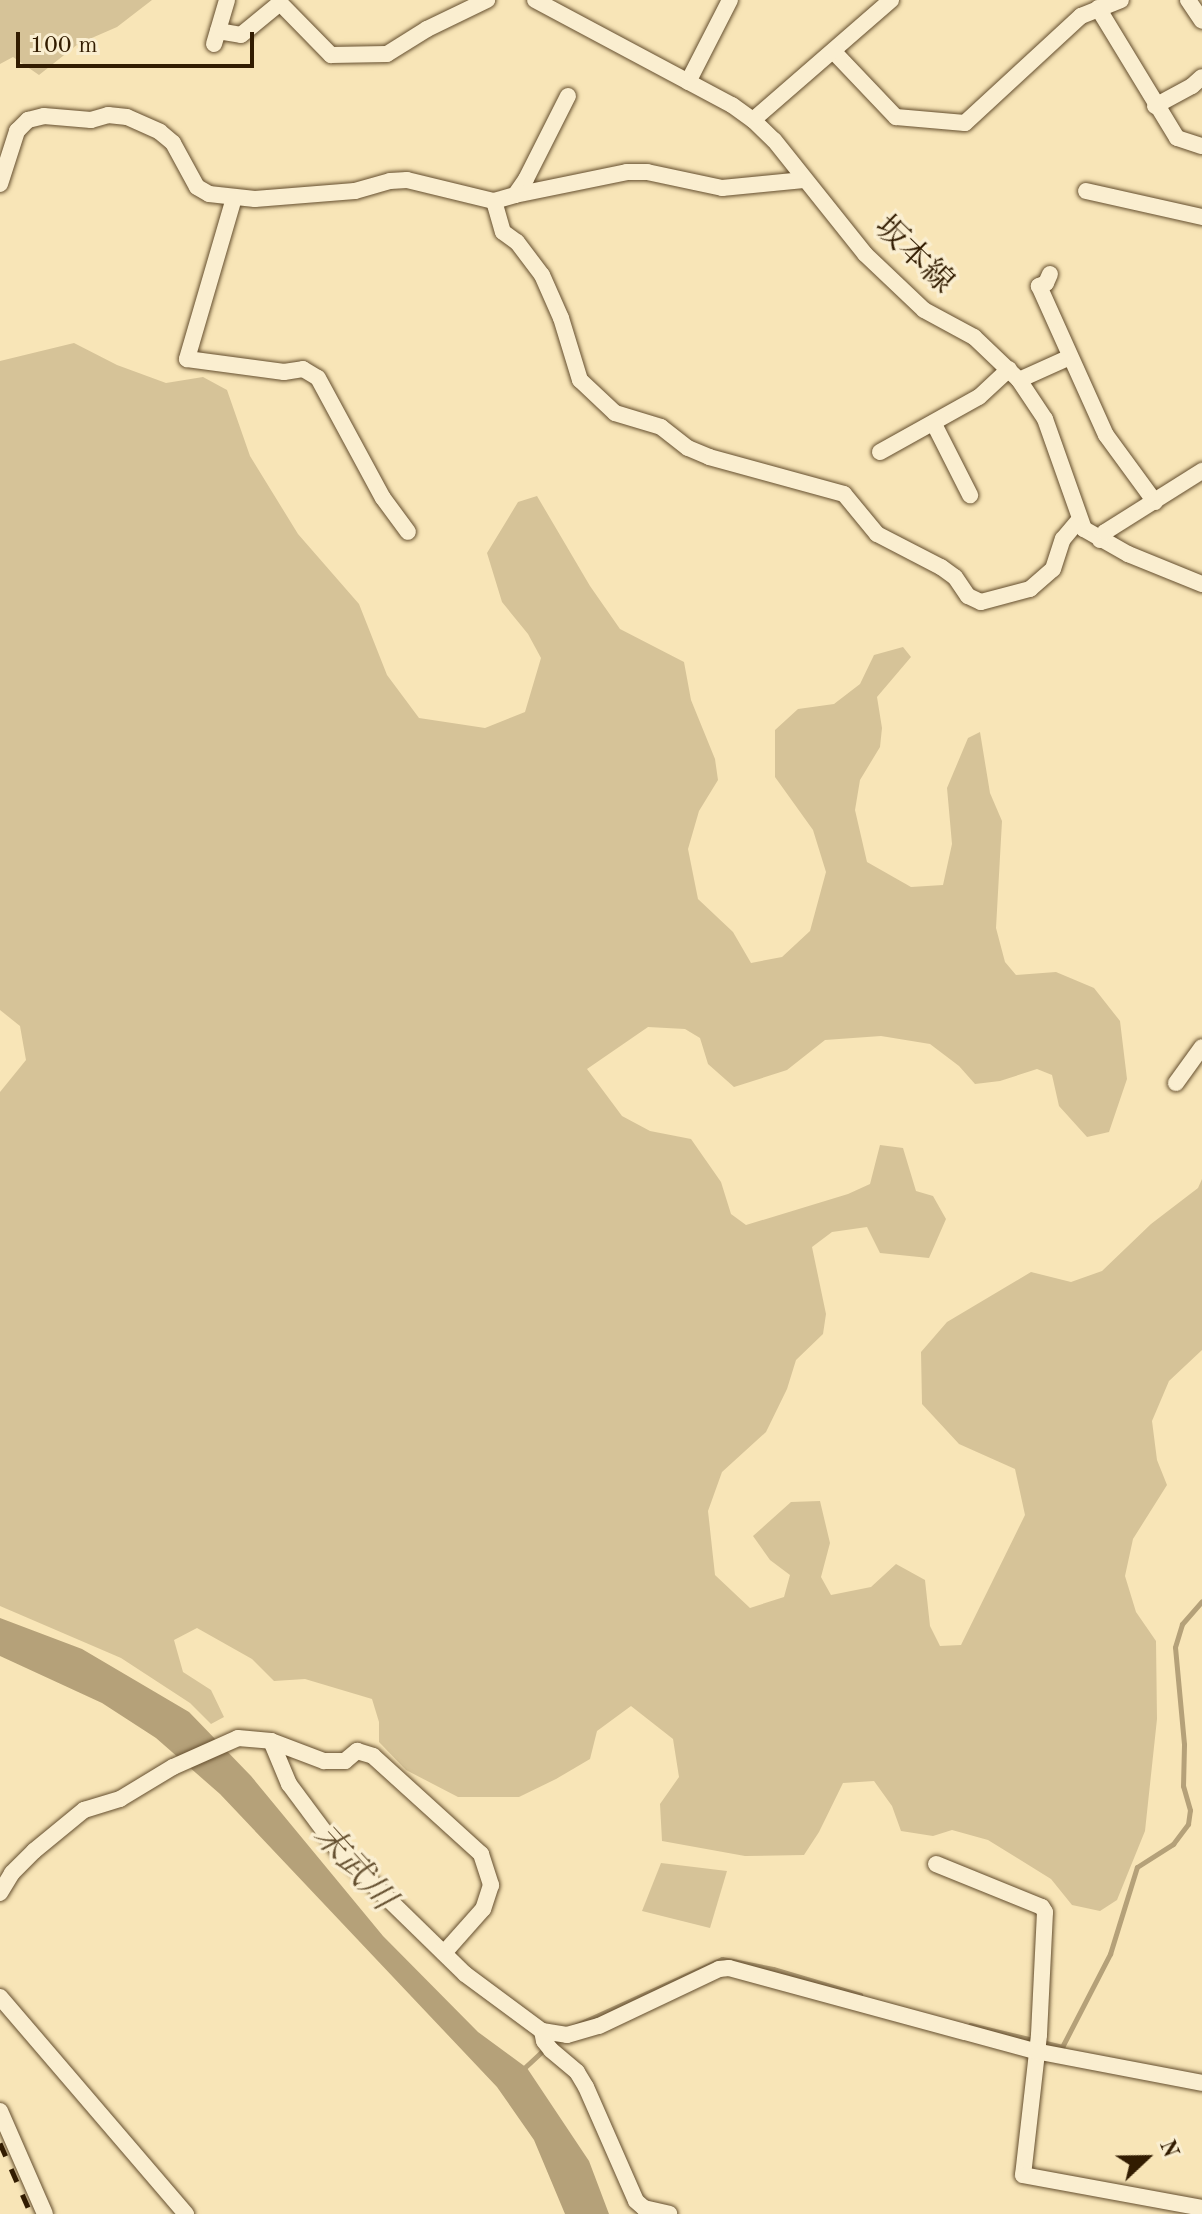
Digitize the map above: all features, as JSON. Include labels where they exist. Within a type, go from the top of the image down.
[{"type":"street","points":[[227,0],[216,37],[241,35],[280,3],[331,55],[387,54],[427,29],[487,0]]},
{"type":"street","name":"坂本線","points":[[535,0],[753,120],[774,140],[865,254],[924,310],[974,337],[1014,374],[1045,419],[1060,453],[1078,521]]},
{"type":"street","points":[[688,82],[730,0]]},
{"type":"street","points":[[753,120],[891,0]]},
{"type":"street","points":[[834,52],[896,117],[965,123],[1081,16],[1121,0]]},
{"type":"street","points":[[1188,0],[1202,21]]},
{"type":"street","points":[[1098,8],[1177,138],[1202,146]]},
{"type":"street","points":[[1155,106],[1202,77]]},
{"type":"street","points":[[515,195],[568,96]]},
{"type":"street","points":[[0,184],[17,131],[28,120],[44,116],[91,120],[108,115],[127,117],[160,132],[173,143],[197,187],[209,194],[234,198],[355,191],[390,181],[407,180],[494,201],[627,172],[647,172],[722,188],[790,185],[804,180]]},
{"type":"street","points":[[1086,191],[1201,212]]},
{"type":"street","points":[[234,198],[187,359],[284,372],[303,369],[318,378],[383,498],[408,532]]},
{"type":"street","points":[[494,201],[503,232],[517,242],[542,275],[561,318],[580,380],[615,413],[661,427],[688,448],[709,457],[844,494],[877,534],[941,567],[955,577],[968,596],[981,602],[1030,589],[1053,569],[1063,539],[1078,521],[1100,540],[1202,584]]},
{"type":"street","points":[[1050,274],[1046,283],[1039,286],[1070,357],[1106,435],[1155,502]]},
{"type":"street","points":[[880,452],[934,424],[1014,374],[1070,357]]},
{"type":"street","points":[[934,424],[970,495]]},
{"type":"street","points":[[1100,540],[1105,532],[1195,475],[1202,491]]},
{"type":"street","points":[[1176,1083],[1202,1047]]},
{"type":"street","points":[[0,1893],[12,1873],[34,1851],[84,1810],[120,1799],[173,1767],[238,1738],[271,1741],[324,1761],[345,1761],[357,1751],[373,1756],[481,1854],[491,1885],[483,1909],[444,1953]]},
{"type":"street","points":[[271,1741],[289,1784],[338,1850],[465,1974],[546,2041],[577,2072],[636,2201],[644,2208],[669,2214]]},
{"type":"street","points":[[936,1864],[1042,1907],[1045,1912],[1037,2044],[1023,2175],[1202,2208]]},
{"type":"street","points":[[546,2041],[599,2026],[719,1969],[729,1968],[1202,2083]]},
{"type":"street","points":[[0,1997],[186,2214]]},
{"type":"street","points":[[0,2111],[45,2214]]},
{"type":"shaded area","points":[[0,0],[152,0],[117,27],[78,44],[39,75],[13,57],[0,64]]},
{"type":"shaded area","points":[[74,343],[117,365],[166,383],[203,377],[227,390],[250,456],[298,534],[359,604],[387,675],[419,718],[485,728],[525,712],[541,658],[528,634],[502,602],[487,553],[518,502],[537,496],[590,586],[620,629],[684,662],[691,700],[715,759],[718,780],[699,811],[688,849],[698,899],[733,932],[751,963],[782,957],[810,931],[826,872],[813,830],[775,777],[775,730],[798,709],[834,704],[860,684],[874,655],[903,647],[911,657],[877,697],[882,728],[880,747],[860,780],[855,810],[867,862],[911,887],[943,885],[952,844],[947,788],[968,738],[980,732],[990,793],[1002,821],[996,928],[1005,962],[1016,975],[1056,972],[1094,988],[1120,1021],[1127,1079],[1109,1132],[1087,1137],[1059,1106],[1052,1075],[1037,1069],[1000,1081],[975,1084],[959,1066],[930,1044],[881,1036],[825,1040],[787,1070],[734,1087],[708,1064],[700,1038],[685,1029],[648,1027],[587,1069],[622,1116],[650,1131],[691,1139],[721,1182],[731,1214],[746,1225],[848,1194],[870,1184],[880,1145],[903,1148],[916,1191],[933,1196],[946,1219],[929,1258],[880,1253],[867,1227],[832,1232],[812,1247],[826,1314],[823,1334],[796,1360],[787,1389],[766,1432],[722,1472],[708,1511],[715,1575],[750,1608],[784,1597],[790,1575],[770,1560],[753,1536],[791,1502],[820,1501],[830,1543],[821,1577],[831,1595],[871,1587],[896,1564],[925,1580],[930,1626],[940,1646],[961,1645],[1025,1515],[1015,1469],[959,1444],[922,1404],[921,1352],[947,1322],[1031,1272],[1071,1282],[1102,1271],[1151,1224],[1198,1188],[1202,1179],[1202,1350],[1169,1381],[1152,1421],[1157,1460],[1167,1485],[1133,1539],[1125,1576],[1136,1612],[1156,1641],[1157,1719],[1145,1831],[1117,1900],[1100,1911],[1072,1905],[1051,1879],[988,1840],[952,1830],[933,1836],[901,1831],[892,1806],[874,1781],[843,1783],[804,1855],[745,1856],[662,1841],[660,1804],[679,1777],[673,1739],[631,1706],[597,1731],[590,1759],[556,1779],[519,1797],[458,1797],[406,1770],[379,1742],[379,1722],[372,1699],[305,1679],[274,1681],[252,1659],[197,1628],[174,1640],[183,1672],[211,1690],[224,1717],[211,1724],[190,1703],[121,1658],[0,1606],[0,1092],[26,1060],[20,1026],[0,1010],[0,361]]},
{"type":"shaded area","points":[[0,1618],[82,1649],[189,1712],[251,1776],[383,1936],[478,2032],[527,2068],[589,2161],[609,2214],[565,2214],[534,2140],[497,2087],[220,1794],[156,1738],[102,1703],[0,1656]]},
{"type":"shaded area","points":[[661,1863],[727,1871],[710,1928],[642,1911]]},
{"type":"waterway","points":[[970,2025],[1062,2047],[1110,1954],[1137,1867],[1173,1844],[1188,1824],[1190,1810],[1183,1786],[1184,1744],[1175,1647],[1182,1624],[1202,1601]]},
{"type":"waterway","points":[[570,2028],[722,1959],[773,1969],[860,1995]]},
{"type":"waterway","points":[[522,2070],[547,2047]]},
{"type":"railway","points":[[0,2143],[31,2214]]},
{"type":"water label","name":"末武川","points":[[353,1868]]}]
